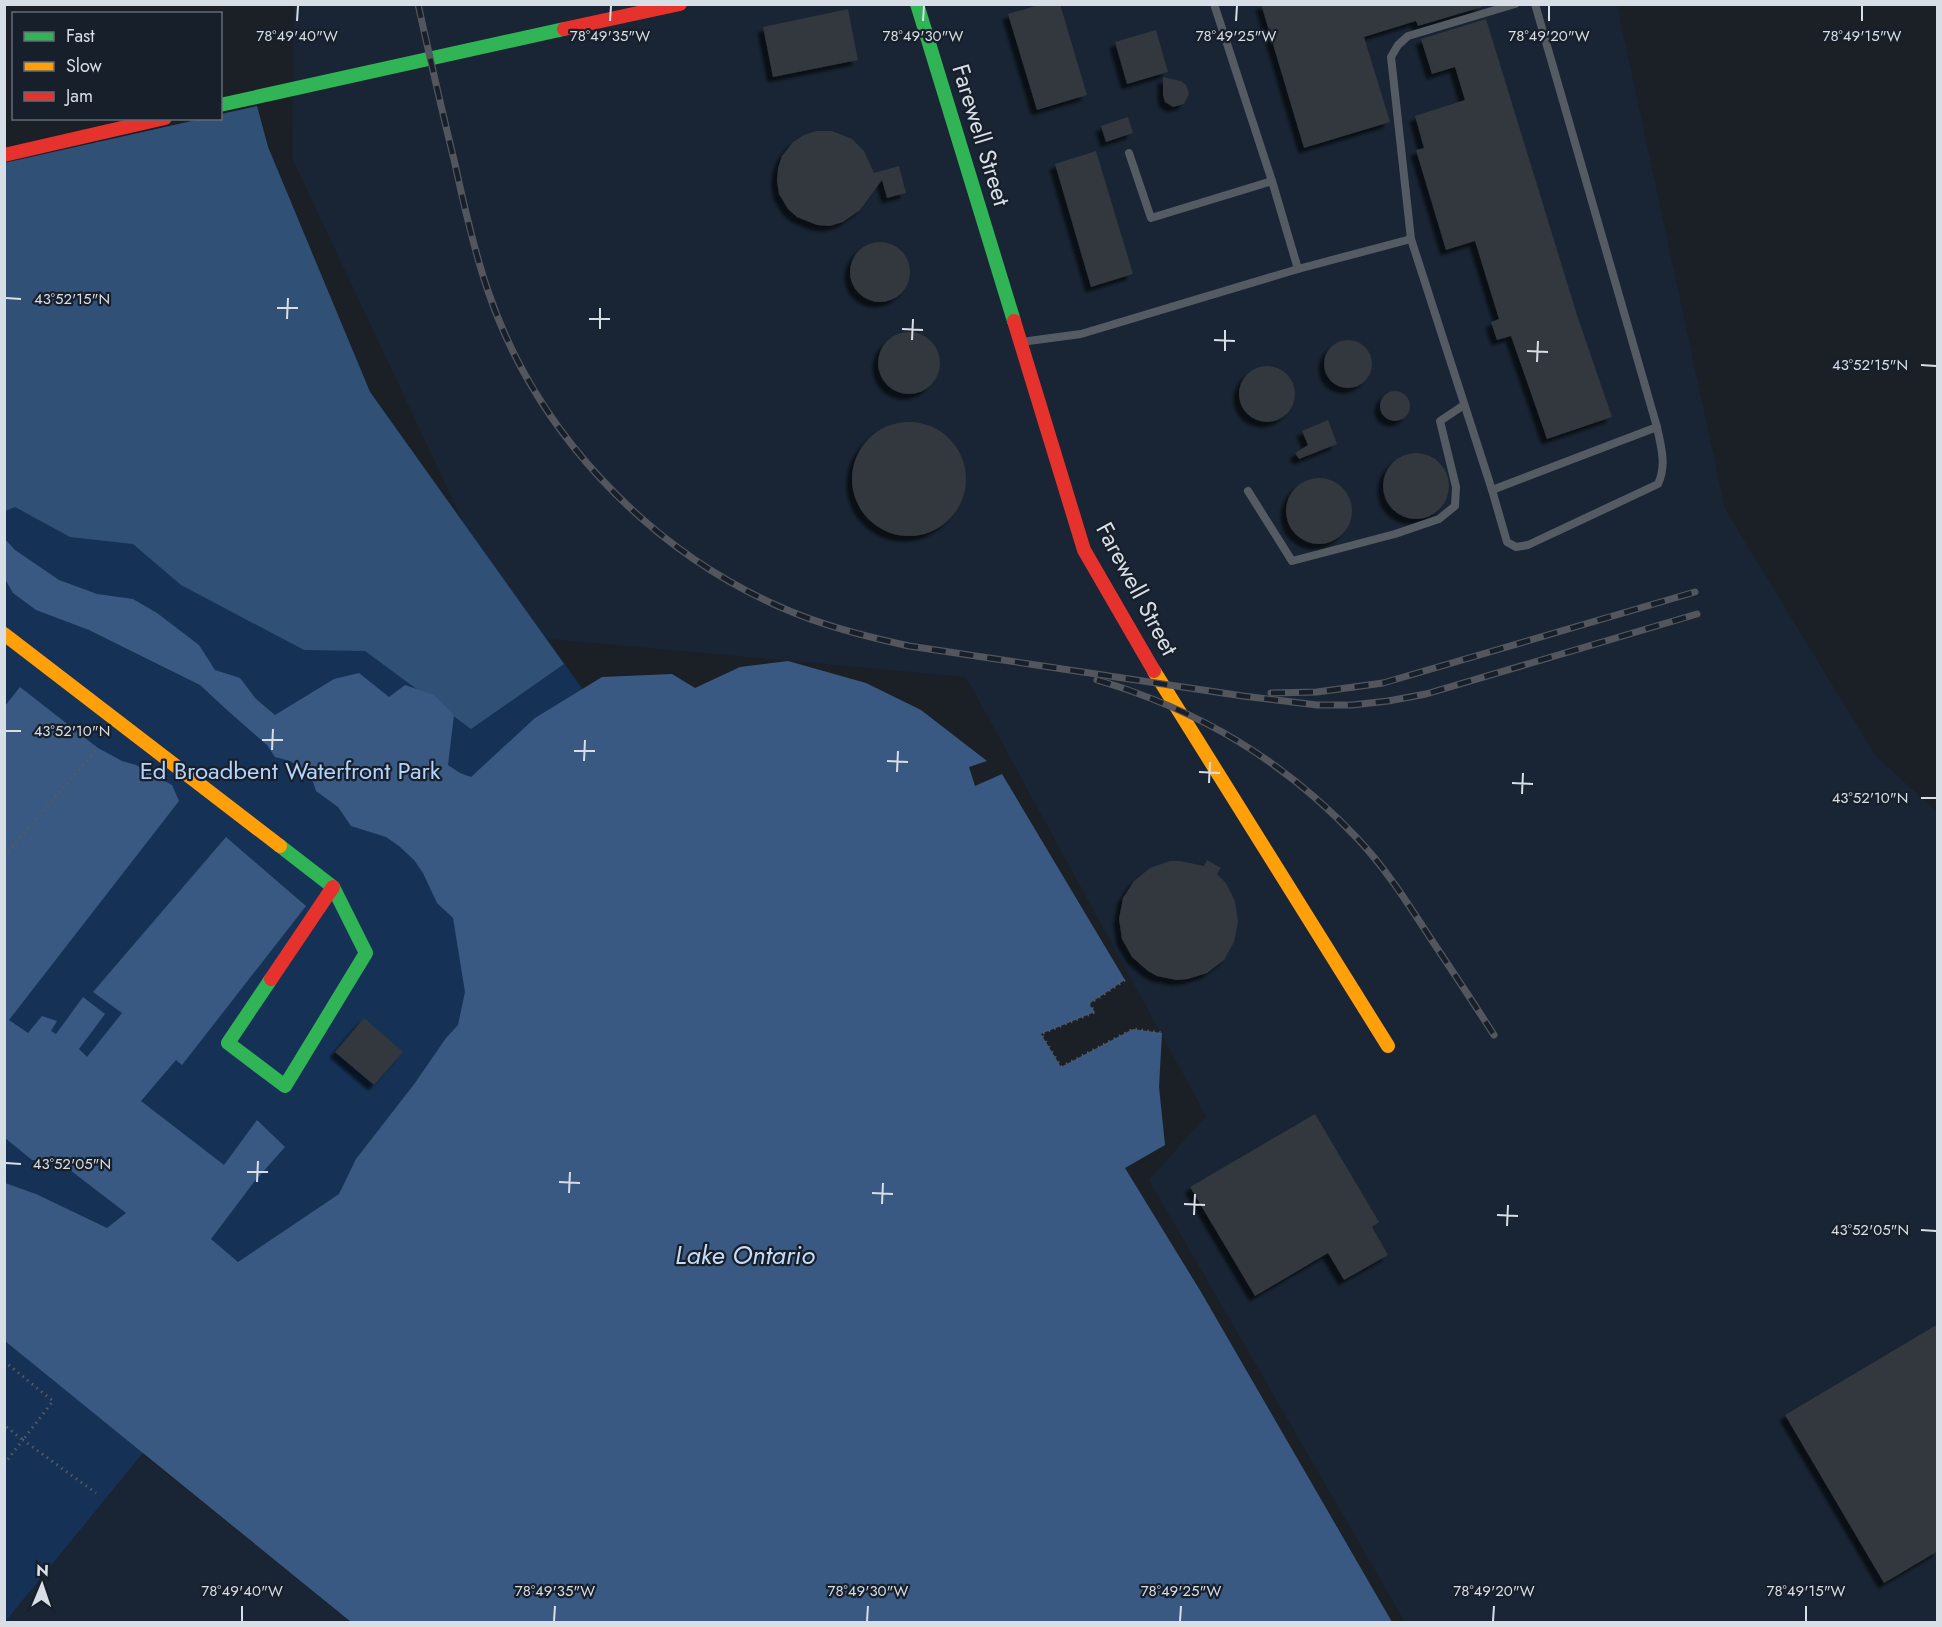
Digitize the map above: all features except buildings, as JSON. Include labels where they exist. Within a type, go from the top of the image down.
[{"type":"street","points":[[222,105],[430,57],[680,4]]},
{"type":"street","name":"Farewell Street","points":[[917,4],[1084,550],[1175,708],[1388,1046]]},
{"type":"street","points":[[4,155],[156,120]]},
{"type":"street","points":[[4,634],[333,887],[366,953],[285,1086],[228,1043],[333,887]]},
{"type":"lane","points":[[1214,4],[1272,181],[1298,269]]},
{"type":"lane","points":[[1515,4],[1408,36],[1398,45],[1391,57],[1411,239],[1507,542],[1516,547],[1528,545],[1658,484],[1662,475],[1663,461],[1657,427],[1535,4]]},
{"type":"lane","points":[[1129,153],[1151,218],[1272,181]]},
{"type":"lane","points":[[1021,342],[1081,334],[1298,269],[1411,239]]},
{"type":"lane","points":[[1248,491],[1292,561],[1395,534],[1439,519],[1455,506],[1456,487],[1440,421],[1464,405]]},
{"type":"lane","points":[[1492,490],[1657,427]]},
{"type":"path","points":[[4,856],[98,748]]},
{"type":"path","points":[[1125,980],[1089,1004],[1095,1012],[1041,1034],[1061,1067],[1133,1029],[1162,1033]]},
{"type":"path","points":[[4,1361],[53,1401],[4,1464]]},
{"type":"path","points":[[4,1425],[96,1493]]},
{"type":"shaded area","points":[[294,5],[1617,5],[1725,509],[1875,755],[1937,812],[1937,1622],[1405,1622],[1149,1180],[1206,1116],[966,677],[517,636],[292,158]]},
{"type":"shaded area","points":[[257,106],[268,147],[370,392],[564,664],[471,729],[365,651],[304,650],[181,585],[133,544],[70,537],[15,507],[5,511],[4,163],[197,120],[222,120],[222,114]]},
{"type":"shaded area","points":[[142,1454],[279,1564],[351,1622],[5,1622]]},
{"type":"green space","name":"Ed Broadbent Waterfront Park","points":[[257,106],[268,147],[370,392],[609,726],[505,1025],[142,1454],[5,1622],[5,163],[197,120],[222,120],[222,117]]},
{"type":"water","name":"Lake Ontario","points":[[4,538],[15,550],[59,580],[97,594],[133,599],[157,613],[199,645],[215,670],[240,678],[256,699],[275,715],[334,679],[359,673],[389,697],[405,685],[434,695],[454,715],[448,765],[471,777],[535,718],[602,677],[672,674],[695,688],[740,667],[788,661],[866,683],[921,710],[987,761],[969,767],[975,786],[1002,774],[1125,980],[1089,1004],[1095,1012],[1041,1034],[1061,1067],[1133,1029],[1162,1033],[1159,1087],[1165,1145],[1125,1168],[1201,1292],[1392,1622],[351,1622],[5,1341],[5,1183],[36,1194],[107,1228],[126,1213],[57,1160],[32,1160],[5,1138],[5,706],[20,687],[98,748],[172,785],[179,801],[9,1020],[28,1033],[42,1016],[57,1021],[51,1031],[56,1034],[83,997],[105,1014],[79,1049],[87,1057],[122,1013],[93,992],[226,837],[306,906],[182,1065],[176,1060],[141,1101],[224,1165],[257,1120],[285,1147],[254,1182],[211,1239],[238,1262],[339,1194],[356,1159],[458,1025],[465,992],[453,918],[437,903],[423,873],[414,860],[399,846],[386,837],[351,826],[338,807],[316,791],[310,773],[290,761],[275,757],[267,745],[200,685],[89,630],[36,610],[13,593],[5,579]]},
{"type":"railway","points":[[418,4],[466,212],[483,275],[508,342],[534,391],[565,436],[601,478],[640,517],[683,551],[729,581],[778,606],[842,629],[909,646],[1317,705],[1352,705],[1426,694],[1697,614]]},
{"type":"railway","points":[[1271,693],[1317,692],[1383,683],[1695,592]]},
{"type":"railway","points":[[1097,680],[1170,706],[1205,723],[1269,761],[1328,809],[1386,872],[1494,1035]]},
{"type":"traffic: fast","points":[[917,4],[1014,321]]},
{"type":"traffic: fast","points":[[222,105],[564,29]]},
{"type":"traffic: fast","points":[[271,979],[228,1043],[285,1086],[366,953],[333,887],[280,846]]},
{"type":"traffic: slow","points":[[4,634],[280,846]]},
{"type":"traffic: slow","points":[[1154,671],[1388,1046]]},
{"type":"traffic: jam","points":[[564,29],[680,4]]},
{"type":"traffic: jam","points":[[4,155],[156,120]]},
{"type":"traffic: jam","points":[[1014,321],[1084,550],[1154,671]]},
{"type":"traffic: jam","points":[[271,979],[333,887]]}]
